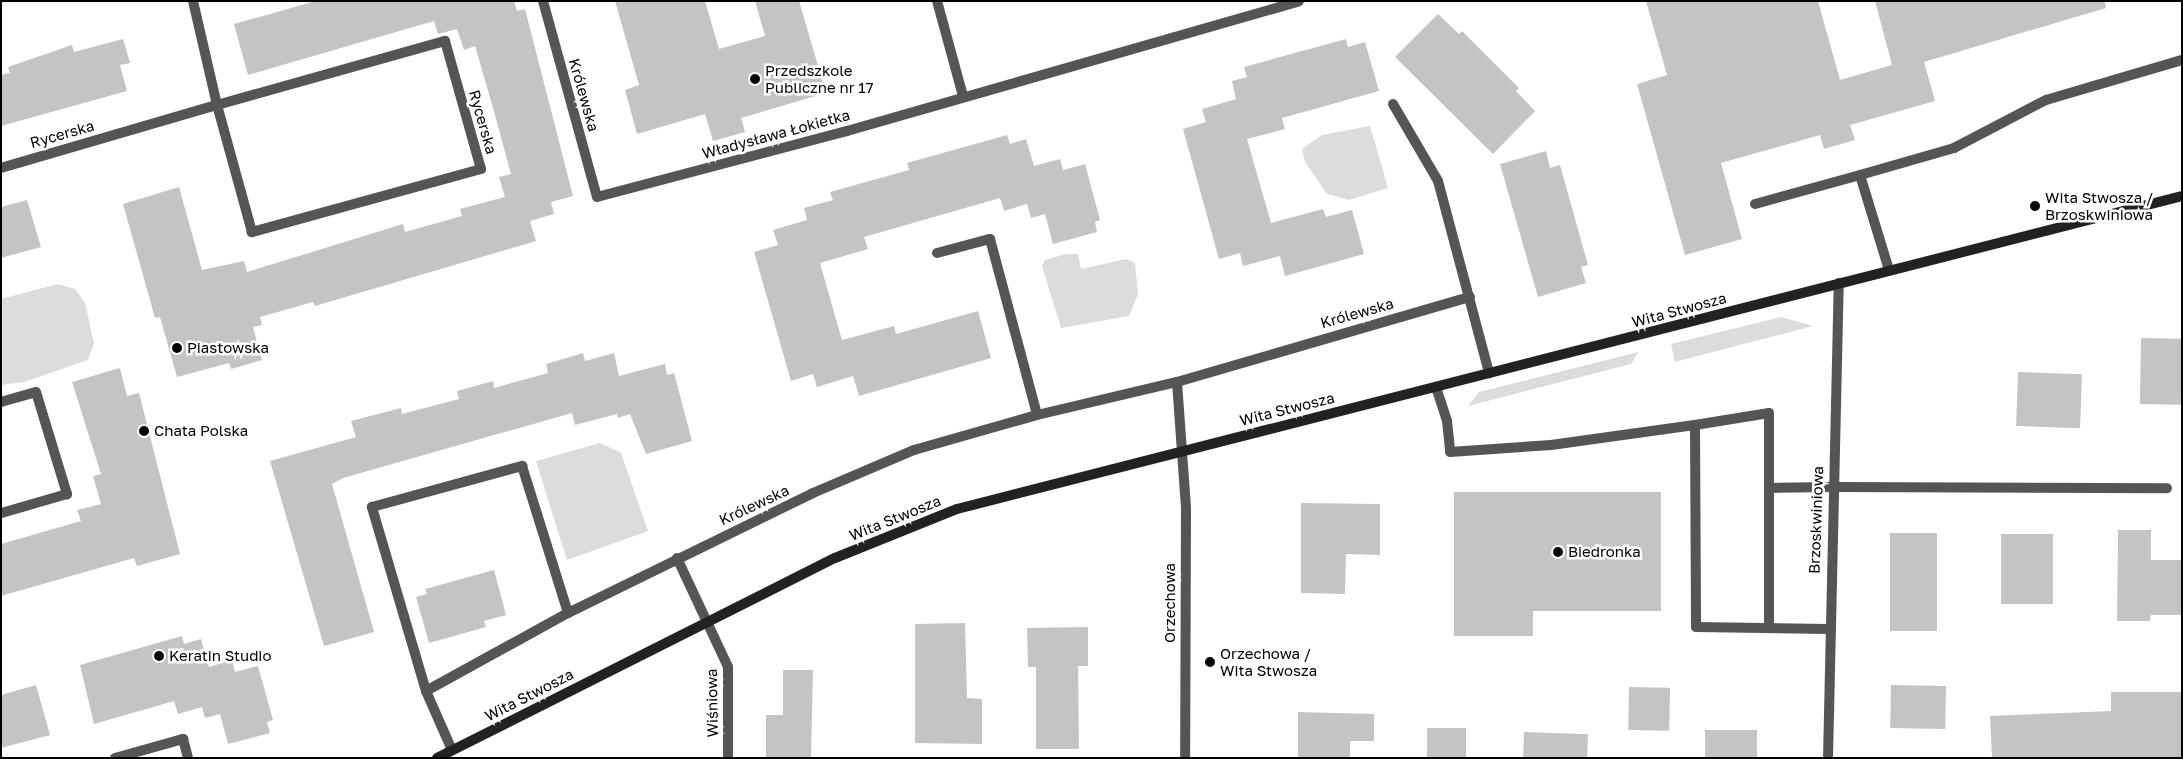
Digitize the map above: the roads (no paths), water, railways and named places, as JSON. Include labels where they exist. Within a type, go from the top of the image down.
[{"type":"street","name":"Rycerska","points":[[1,168],[217,105],[445,42],[481,169],[252,232],[217,105],[193,1]]},
{"type":"street","name":"Królewska","points":[[543,1],[597,197]]},
{"type":"street","points":[[937,1],[962,96]]},
{"type":"street","name":"Władysława Łokietka","points":[[597,197],[1299,1]]},
{"type":"street","points":[[1756,204],[1954,148],[2046,100],[2182,60]]},
{"type":"street","points":[[1393,104],[1434,169],[1470,297],[1488,373]]},
{"type":"street","points":[[1860,175],[1889,270]]},
{"type":"street","name":"Wita Stwosza","points":[[438,758],[835,558],[919,522],[1184,448],[1436,387],[2182,196]]},
{"type":"street","points":[[937,253],[990,239],[1037,415]]},
{"type":"street","name":"Brzoskwiniowa","points":[[1828,758],[1828,629],[1839,284]]},
{"type":"street","name":"Królewska","points":[[426,691],[568,613],[677,558],[914,450],[1037,415],[1177,382],[1470,297]]},
{"type":"street","points":[[1177,382],[1184,448]]},
{"type":"street","points":[[1436,387],[1447,421],[1450,452],[1551,445],[1769,414],[1769,628]]},
{"type":"street","points":[[1,402],[36,392],[67,494],[1,513]]},
{"type":"street","points":[[1695,425],[1696,627],[1828,629]]},
{"type":"street","name":"Orzechowa","points":[[1184,448],[1185,758]]},
{"type":"street","points":[[452,750],[426,691],[372,507],[522,466],[568,613]]},
{"type":"street","points":[[1769,488],[2167,488]]},
{"type":"street","name":"Wiśniowa","points":[[677,558],[709,621],[728,667],[728,758]]},
{"type":"street","points":[[115,758],[184,739],[188,758]]},
{"type":"place","name":"Przedszkole Publiczne nr 17","points":[[755,79]]},
{"type":"place","name":"Wita Stwosza / Brzoskwiniowa","points":[[2035,206]]},
{"type":"place","name":"Piastowska","points":[[177,348]]},
{"type":"place","name":"Chata Polska","points":[[144,431]]},
{"type":"place","name":"Biedronka","points":[[1558,552]]},
{"type":"place","name":"Keratin Studio","points":[[159,656]]},
{"type":"place","name":"Orzechowa / Wita Stwosza","points":[[1210,662]]}]
